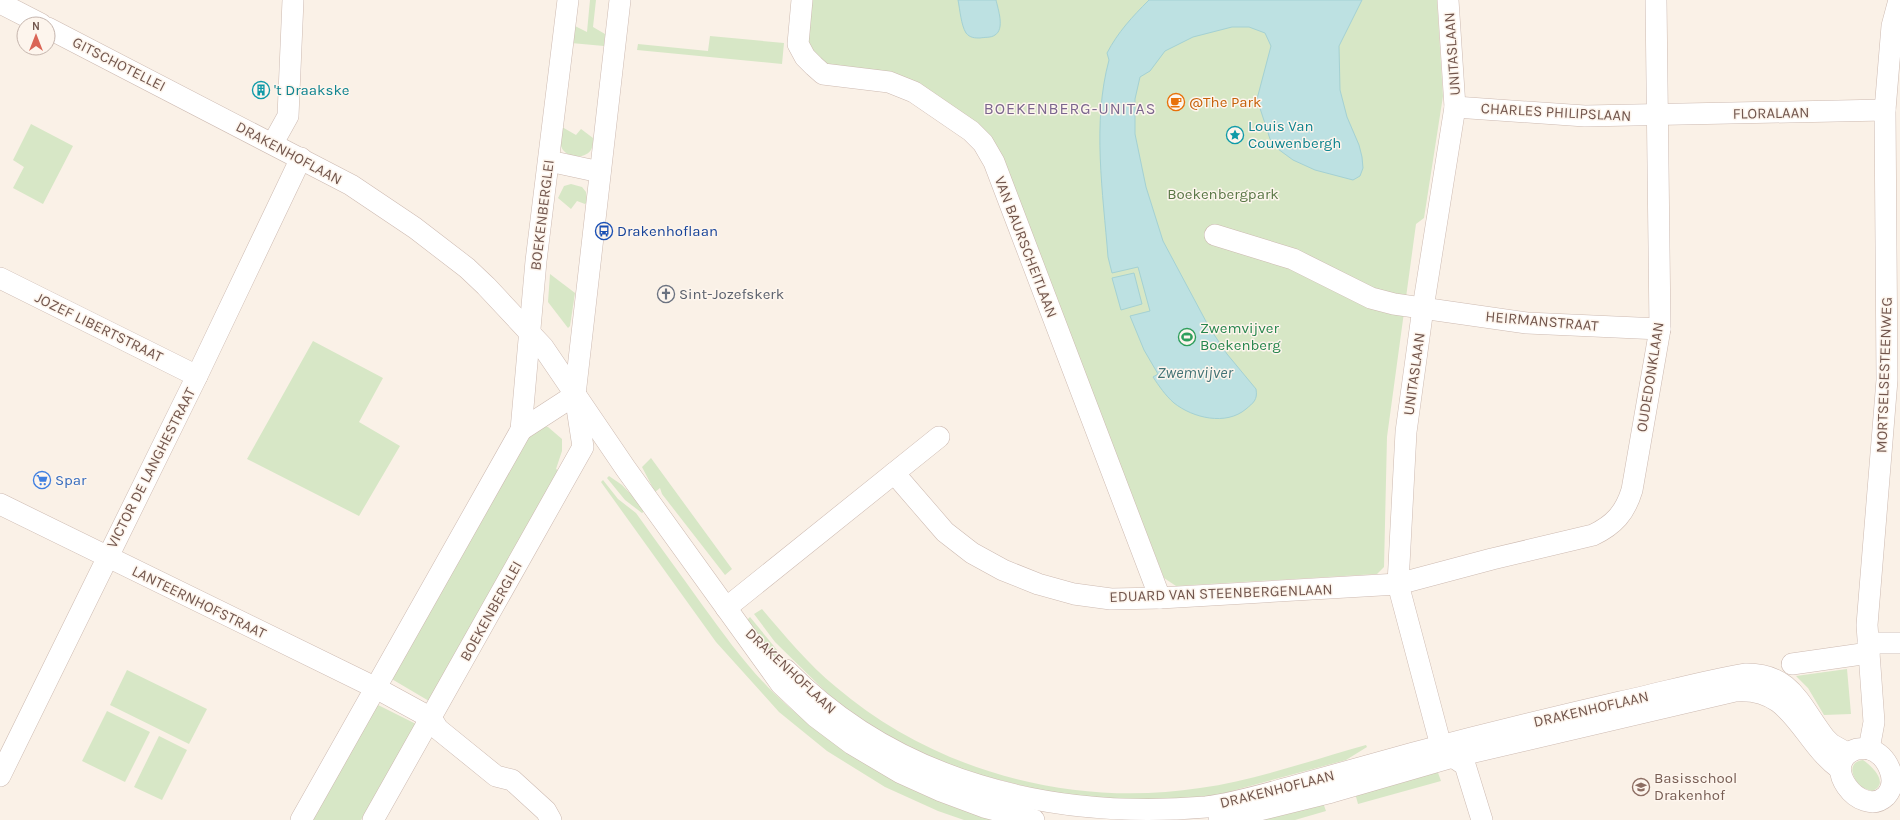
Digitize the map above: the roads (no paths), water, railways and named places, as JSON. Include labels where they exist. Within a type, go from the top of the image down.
[{"type":"street","points":[[273,143],[288,116],[293,0]]},
{"type":"street","name":"BOEKENBERGLEI","points":[[301,820],[521,430],[536,261],[568,0]]},
{"type":"street","name":"BOEKENBERGLEI","points":[[373,820],[583,447],[575,395],[620,0]]},
{"type":"street","name":"VAN BAURSCHEITLAAN","points":[[802,0],[798,44],[805,57],[823,74],[889,82],[903,87],[928,101],[971,131],[983,144],[997,169],[1160,598]]},
{"type":"street","name":"UNITASLAAN","points":[[1447,751],[1398,584],[1406,432],[1455,107],[1448,0]]},
{"type":"street","name":"OUDEDONKLAAN","points":[[1398,584],[1492,559],[1593,535],[1615,522],[1628,504],[1632,490],[1660,329],[1656,0]]},
{"type":"street","name":"MORTSELSESTEENWEG","points":[[1869,749],[1874,722],[1867,625],[1887,380],[1885,110],[1892,26],[1899,0]]},
{"type":"street","points":[[0,5],[24,16]]},
{"type":"street","name":"GITSCHOTELLEI","points":[[56,32],[189,100]]},
{"type":"street","name":"DRAKENHOFLAAN","points":[[189,100],[351,185],[415,228],[471,272],[530,331],[546,351],[575,395],[781,684],[816,717],[852,744],[901,773],[984,807],[1034,820]]},
{"type":"street","name":"CHARLES PHILIPSLAAN","points":[[1455,107],[1585,116],[1657,115]]},
{"type":"street","name":"FLORALAAN","points":[[1657,115],[1885,110]]},
{"type":"street","name":"VICTOR DE LANGHESTRAAT","points":[[0,776],[197,376],[301,158]]},
{"type":"street","points":[[549,161],[600,172]]},
{"type":"street","name":"HEIRMANSTRAAT","points":[[1215,235],[1293,259],[1372,298],[1424,308],[1527,323],[1660,329]]},
{"type":"street","name":"JOZEF LIBERTSTRAAT","points":[[0,278],[197,376]]},
{"type":"street","name":"BOEKENBERGLEI","points":[[521,430],[575,395]]},
{"type":"street","points":[[726,608],[939,437]]},
{"type":"street","name":"EDUARD VAN STEENBERGENLAAN","points":[[894,473],[945,532],[972,553],[1003,570],[1038,584],[1074,594],[1111,599],[1160,598],[1398,584]]},
{"type":"street","name":"LANTEERNHOFSTRAAT","points":[[0,504],[376,688],[431,718]]},
{"type":"street","name":"DRAKENHOFLAAN","points":[[726,608],[790,674],[826,705],[871,738],[907,761],[988,794],[1039,806],[1079,812],[1118,814],[1157,813],[1206,807],[1447,751]]},
{"type":"street","points":[[1792,664],[1900,642]]},
{"type":"street","name":"DRAKENHOFLAAN","points":[[1219,820],[1332,792],[1447,751],[1476,736],[1734,676],[1756,674],[1776,680],[1794,692],[1825,738],[1844,761]]},
{"type":"street","points":[[431,718],[438,729],[496,776],[512,780],[546,811],[551,820]]},
{"type":"street","points":[[1856,749],[1869,749],[1877,753],[1885,760],[1896,786],[1870,812],[1844,784],[1844,761],[1856,749]]},
{"type":"street","points":[[1447,751],[1465,764],[1482,820]]},
{"type":"water","points":[[958,0],[996,0],[1000,19],[1000,28],[998,32],[992,37],[980,38],[969,36],[963,26]]},
{"type":"water","name":"Zwemvijver","points":[[1149,0],[1362,0],[1339,46],[1340,90],[1347,117],[1359,145],[1362,157],[1363,168],[1360,176],[1353,180],[1315,170],[1293,160],[1278,149],[1270,139],[1257,99],[1271,46],[1265,33],[1249,27],[1232,27],[1193,37],[1165,51],[1150,71],[1140,77],[1135,99],[1135,134],[1146,187],[1163,241],[1209,327],[1227,354],[1256,389],[1256,399],[1246,409],[1238,414],[1219,419],[1190,413],[1174,403],[1153,377],[1158,374],[1144,350],[1130,316],[1150,311],[1138,267],[1112,273],[1108,257],[1100,158],[1101,108],[1109,60],[1107,53],[1126,25]]},
{"type":"water","points":[[1134,273],[1142,304],[1121,310],[1112,278]]},
{"type":"place","name":"'t Draakske","points":[[261,90]]},
{"type":"place","name":"@The Park","points":[[1176,102]]},
{"type":"place","name":"Louis Van Couwenbergh","points":[[1235,135]]},
{"type":"place","name":"Drakenhoflaan","points":[[604,231]]},
{"type":"place","name":"Sint-Jozefskerk","points":[[666,294]]},
{"type":"place","name":"Zwemvijver Boekenberg","points":[[1187,337]]},
{"type":"place","name":"Spar","points":[[42,480]]},
{"type":"place","name":"Basisschool Drakenhof","points":[[1641,787]]},
{"type":"district","name":"BOEKENBERG-UNITAS","points":[[1070,108]]},
{"type":"park label","name":"Boekenbergpark","points":[[1223,194]]}]
